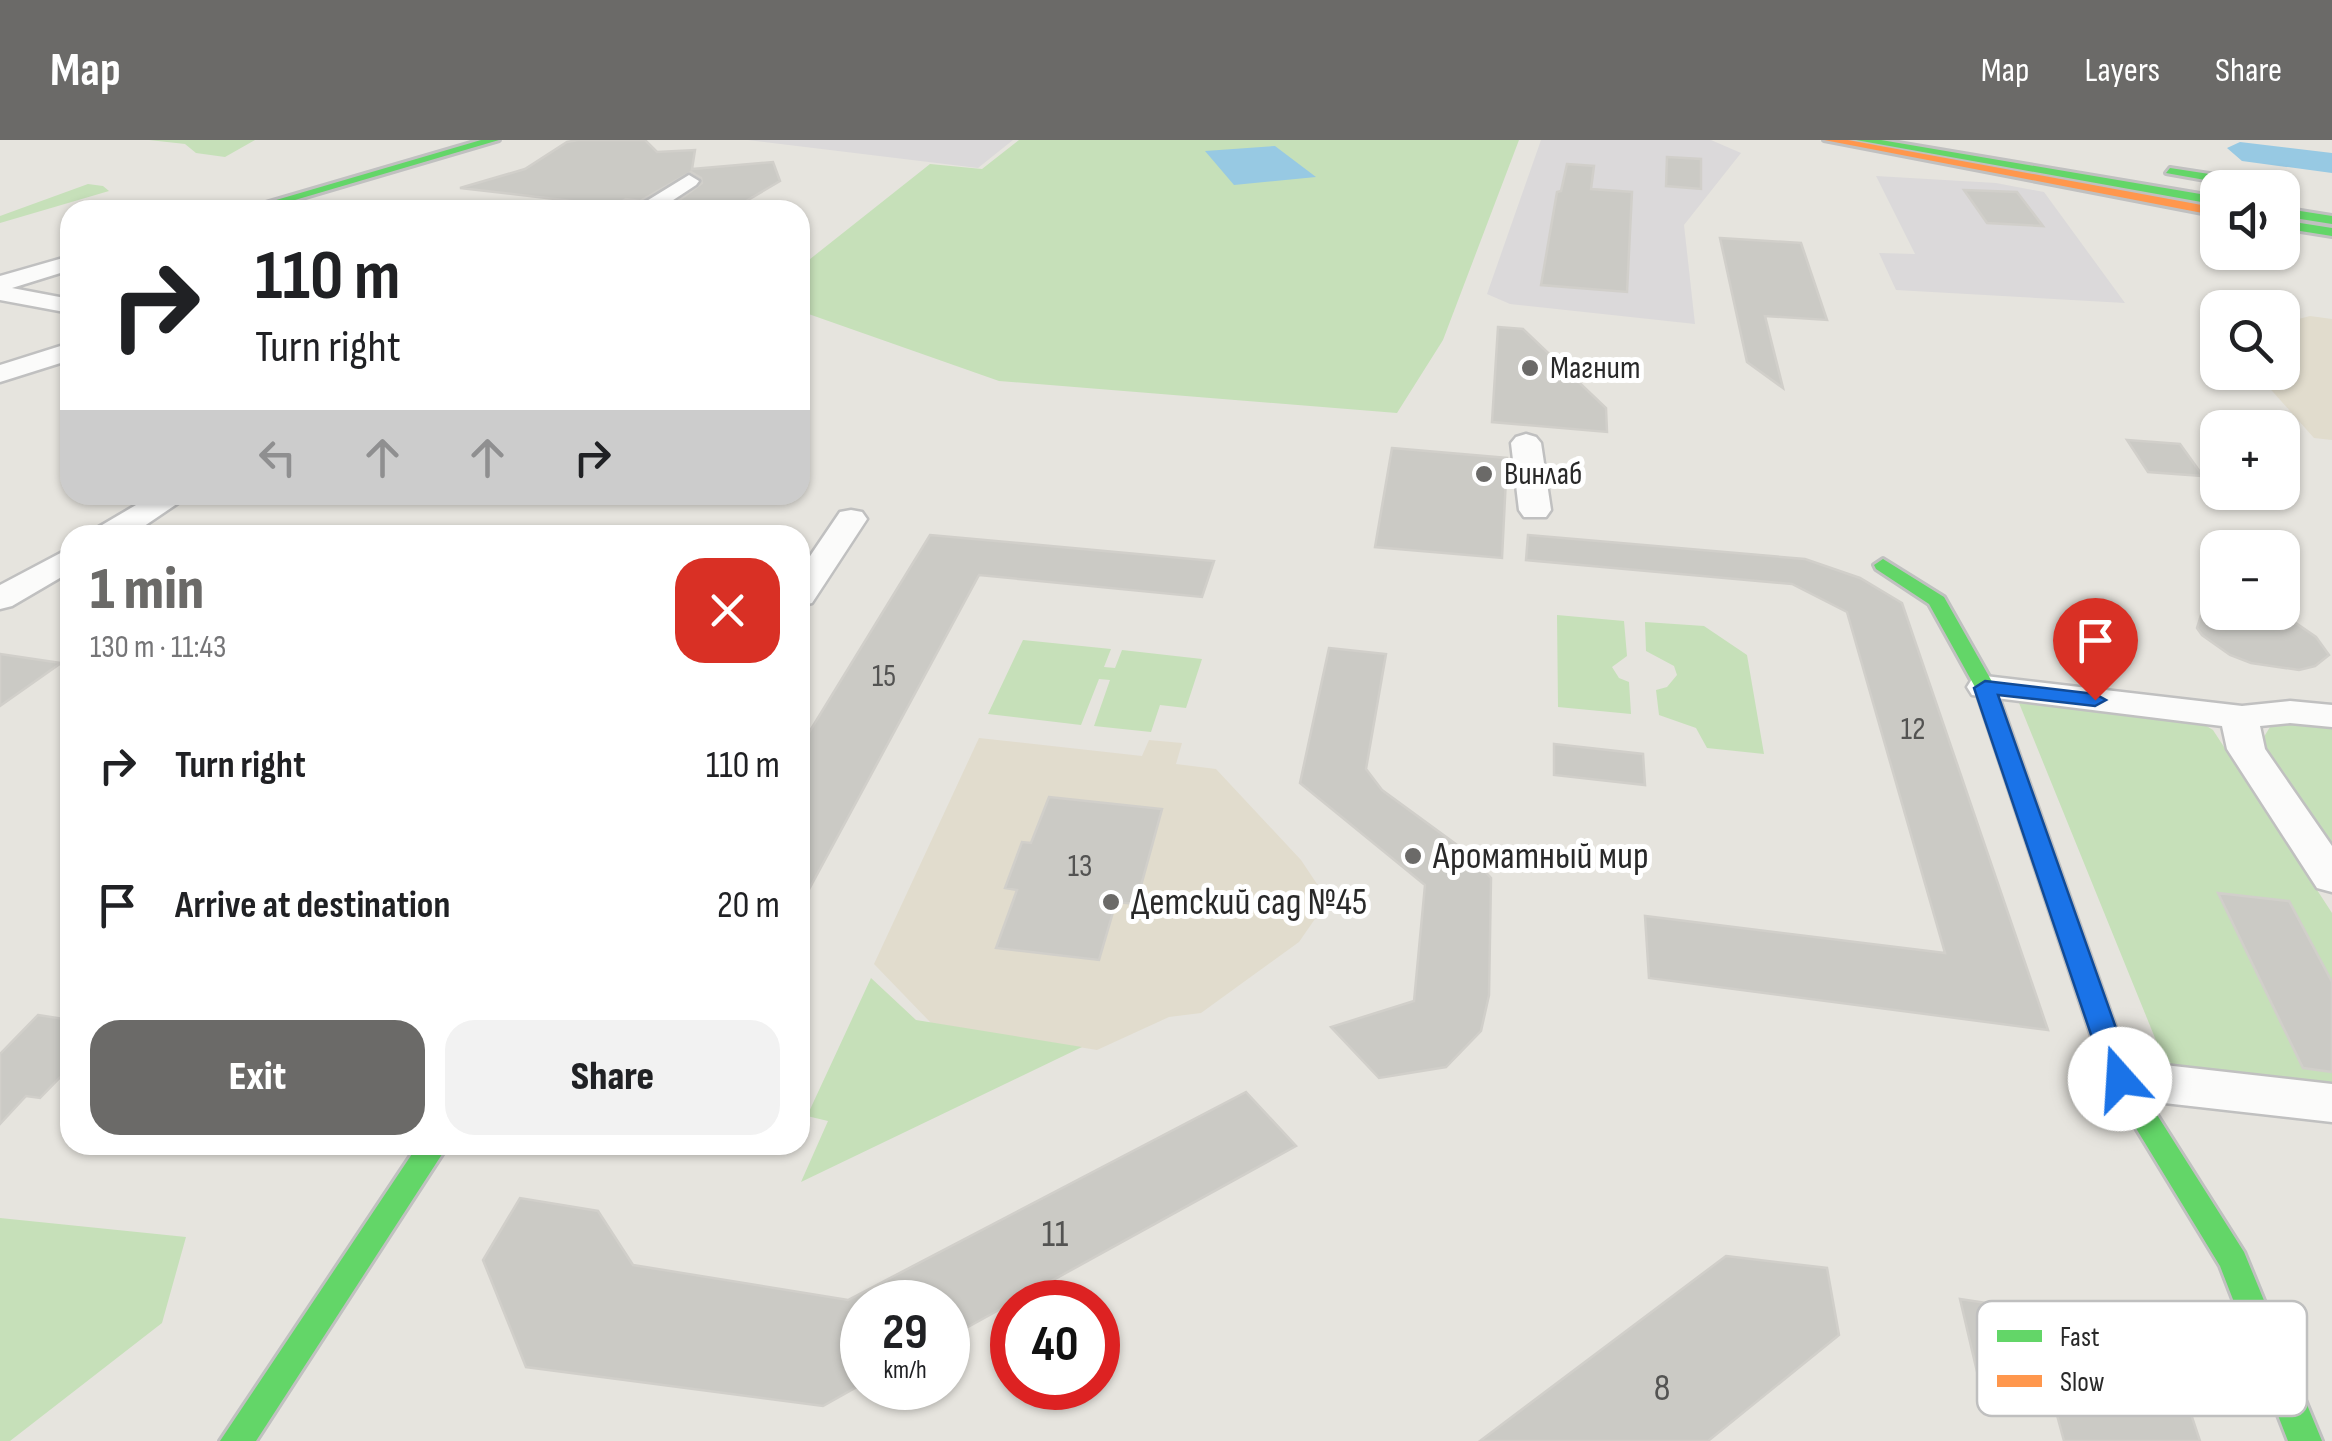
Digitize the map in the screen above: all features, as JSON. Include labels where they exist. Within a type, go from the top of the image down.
[{"type":"main road","points":[[283,200],[493,140]]},
{"type":"main road","points":[[1830,140],[2200,209]]},
{"type":"main road","points":[[1862,140],[2200,198]]},
{"type":"main road","points":[[1912,140],[2200,187]]},
{"type":"main road","points":[[1974,140],[2200,176]]},
{"type":"main road","points":[[2300,191],[2332,196]]},
{"type":"main road","points":[[2300,203],[2332,208]]},
{"type":"main road","points":[[2300,215],[2332,220]]},
{"type":"main road","points":[[2300,227],[2332,232]]},
{"type":"main road","points":[[1883,565],[1937,601],[1985,688],[2120,1079],[2233,1261],[2249,1301]]},
{"type":"main road","points":[[238,1441],[427,1155]]},
{"type":"main road","points":[[2295,1416],[2305,1441]]},
{"type":"street","points":[[659,200],[689,181]]},
{"type":"street","points":[[0,284],[60,266]]},
{"type":"street","points":[[0,293],[60,304]]},
{"type":"street","points":[[0,374],[60,354]]},
{"type":"street","points":[[1526,443],[1535,510]]},
{"type":"street","points":[[125,525],[158,505]]},
{"type":"street","points":[[810,581],[851,519]]},
{"type":"street","points":[[0,600],[60,564]]},
{"type":"street","points":[[1985,688],[2242,717],[2277,712],[2332,716]]},
{"type":"street","points":[[2242,717],[2240,732],[2246,749],[2332,878]]},
{"type":"street","points":[[2120,1079],[2332,1104]]},
{"type":"shaded area","points":[[748,140],[1013,140],[978,168]]},
{"type":"shaded area","points":[[1541,140],[1711,140],[1741,153],[1684,225],[1695,324],[1510,304],[1487,294]]},
{"type":"shaded area","points":[[1876,176],[1996,183],[2044,192],[2125,303],[1896,290],[1879,253],[1915,254]]},
{"type":"shaded area","points":[[2300,319],[2332,319],[2332,440],[2314,438],[2300,422],[2300,410],[2289,410],[2271,390],[2300,390]]},
{"type":"shaded area","name":"Детский сад №45","points":[[979,738],[1142,756],[1149,740],[1182,743],[1176,764],[1216,769],[1301,860],[1319,887],[1317,916],[1299,942],[1201,1013],[1169,1017],[1097,1050],[931,1023],[874,964]]},
{"type":"green space","points":[[149,140],[255,140],[225,157],[196,153],[185,144]]},
{"type":"green space","points":[[1019,140],[1519,140],[1443,340],[1397,413],[999,381],[810,315],[810,259],[930,164],[982,169]]},
{"type":"green space","points":[[88,184],[109,191],[78,200],[60,200],[60,205],[0,223],[0,216]]},
{"type":"green space","points":[[1557,615],[1624,621],[1627,656],[1612,667],[1619,678],[1629,682],[1631,714],[1558,707]]},
{"type":"green space","points":[[1645,622],[1704,626],[1747,655],[1764,754],[1707,748],[1696,728],[1659,715],[1656,690],[1667,687],[1677,675],[1674,666],[1646,651]]},
{"type":"green space","points":[[1023,640],[1111,649],[1104,667],[1115,668],[1122,650],[1202,659],[1186,708],[1160,705],[1151,732],[1094,726],[1110,680],[1099,679],[1081,725],[988,714]]},
{"type":"green space","points":[[2019,703],[2197,720],[2213,730],[2332,913],[2332,1090],[2168,1070]]},
{"type":"green space","points":[[2289,722],[2332,725],[2332,856],[2267,762],[2262,740],[2270,727]]},
{"type":"green space","points":[[871,978],[916,1020],[1082,1047],[801,1182],[828,1121],[810,1117]]},
{"type":"green space","points":[[0,1218],[186,1237],[162,1323],[10,1441],[0,1441]]},
{"type":"water","points":[[2240,142],[2332,153],[2332,173],[2242,161],[2227,148]]},
{"type":"water","points":[[1275,146],[1316,177],[1234,185],[1205,151]]},
{"type":"building","points":[[645,140],[657,152],[695,150],[692,169],[773,162],[780,181],[748,200],[680,200],[702,183],[691,172],[642,200],[563,200],[460,188],[525,169],[567,142]]},
{"type":"building","points":[[1667,157],[1701,159],[1701,189],[1666,186]]},
{"type":"building","points":[[1567,164],[1594,166],[1591,189],[1632,192],[1627,292],[1541,285],[1557,192],[1561,191]]},
{"type":"building","points":[[1964,190],[2017,192],[2043,226],[1987,223]]},
{"type":"building","points":[[1720,238],[1801,243],[1827,320],[1765,316],[1783,388],[1747,362]]},
{"type":"building","name":"Магнит","points":[[1498,327],[1523,329],[1606,408],[1607,432],[1492,422]]},
{"type":"building","points":[[2127,440],[2180,444],[2200,476],[2148,472]]},
{"type":"building","points":[[1392,448],[1507,458],[1502,558],[1375,547]]},
{"type":"building","points":[[930,535],[1214,561],[1202,597],[979,575],[810,888],[810,731]]},
{"type":"building","points":[[1528,535],[1805,559],[1860,578],[1902,603],[2048,1030],[1649,978],[1645,916],[1945,953],[1847,612],[1792,584],[1526,560]]},
{"type":"building","points":[[2200,618],[2200,630],[2300,630],[2300,626],[2316,637],[2329,655],[2315,666],[2299,670],[2251,663],[2230,655],[2197,628]]},
{"type":"building","points":[[1329,648],[1386,654],[1366,769],[1382,790],[1468,853],[1491,878],[1489,995],[1481,1031],[1446,1067],[1379,1078],[1331,1027],[1414,1001],[1425,885],[1300,783]]},
{"type":"building","points":[[0,654],[60,663],[60,664],[0,706]]},
{"type":"building","points":[[1554,744],[1643,754],[1645,785],[1554,775]]},
{"type":"building","points":[[1049,797],[1162,809],[1136,904],[1116,902],[1099,960],[996,948],[1017,890],[1005,888],[1022,842],[1031,843]]},
{"type":"building","points":[[2218,893],[2289,901],[2332,982],[2332,1072],[2303,1068]]},
{"type":"building","points":[[38,1015],[60,1018],[60,1077],[40,1098],[26,1096],[0,1124],[0,1054]]},
{"type":"building","points":[[1246,1092],[1296,1146],[1053,1280],[990,1280],[990,1315],[970,1326],[970,1280],[886,1280]]},
{"type":"building","points":[[520,1198],[598,1211],[633,1265],[840,1299],[840,1396],[823,1406],[526,1367],[483,1260]]},
{"type":"building","points":[[1726,1256],[1827,1268],[1839,1335],[1708,1441],[1480,1441]]},
{"type":"building","points":[[1960,1299],[1977,1302],[1977,1372]]},
{"type":"building","points":[[2057,1416],[2192,1416],[2200,1441],[2064,1441]]},
{"type":"traffic: fast","points":[[283,200],[493,140]]},
{"type":"traffic: fast","points":[[1862,140],[2200,198]]},
{"type":"traffic: fast","points":[[2170,171],[2200,176]]},
{"type":"traffic: fast","points":[[2300,215],[2332,220]]},
{"type":"traffic: fast","points":[[2300,227],[2332,232]]},
{"type":"traffic: fast","points":[[1883,565],[1937,601],[1985,687],[2120,1079],[2233,1261],[2249,1301]]},
{"type":"traffic: fast","points":[[237,1441],[427,1155]]},
{"type":"traffic: fast","points":[[2295,1416],[2305,1441]]},
{"type":"traffic: slow","points":[[1830,140],[2200,209]]},
{"type":"place","name":"Магнит","points":[[1530,368]]},
{"type":"place","name":"Винлаб","points":[[1484,474]]},
{"type":"place","name":"Ароматный мир","points":[[1413,856]]},
{"type":"place","name":"Детский сад №45","points":[[1111,902]]},
{"type":"route","points":[[2095,700],[1985,688],[2120,1079]]}]
